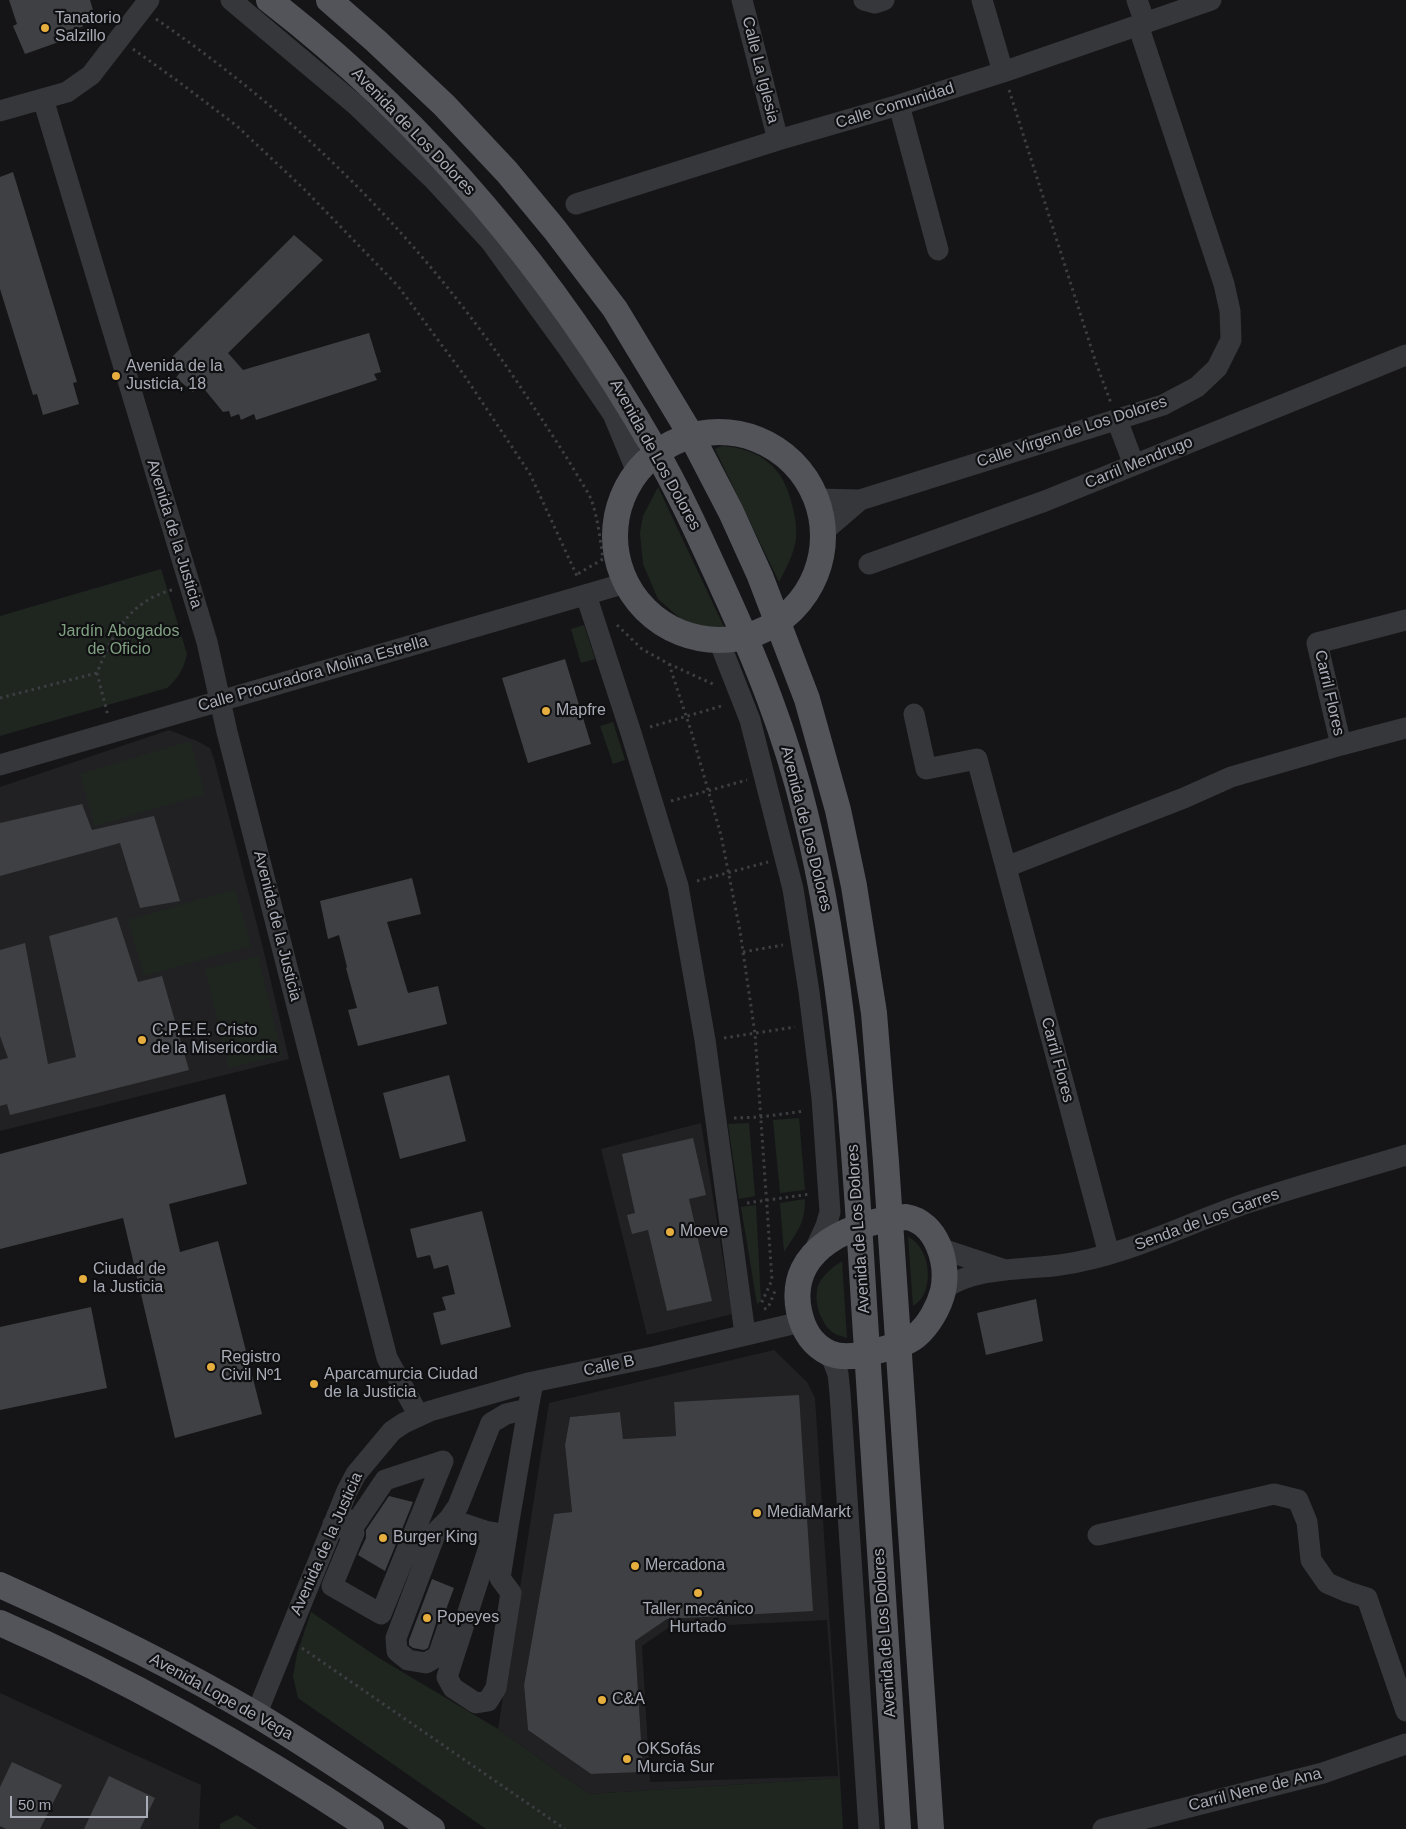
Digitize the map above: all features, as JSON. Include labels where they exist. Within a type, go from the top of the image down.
[{"type":"main road","name":"Avenida de Los Dolores","points":[[269,0],[364,80],[412,126],[477,197],[528,258],[574,320],[657,452],[703,543],[746,638],[775,710],[805,812],[830,929],[848,1073],[898,1829]]},
{"type":"main road","name":"Avenida de Los Dolores","points":[[329,0],[444,105],[507,172],[555,230],[615,309],[691,435],[731,512],[760,576],[807,699],[838,810],[854,886],[874,1013],[890,1218],[931,1829]]},
{"type":"main road","points":[[707,432],[730,432],[758,438],[784,453],[804,474],[817,499],[824,531],[821,563],[808,592],[794,610],[778,623],[746,638],[719,641],[696,639],[675,631],[655,619],[639,602],[626,583],[617,555],[616,526],[622,497],[637,472],[657,452],[673,442],[691,435],[707,432]]},
{"type":"main road","points":[[906,1216],[916,1218],[930,1231],[939,1248],[943,1269],[943,1290],[935,1312],[915,1336],[898,1345],[847,1357],[830,1353],[813,1343],[801,1322],[798,1308],[799,1287],[803,1271],[812,1254],[830,1240],[859,1227],[890,1218],[906,1216]]},
{"type":"main road","name":"Avenida Lope de Vega","points":[[0,1585],[103,1632],[256,1715],[302,1743],[432,1829]]},
{"type":"main road","name":"Avenida Lope de Vega","points":[[0,1623],[147,1693],[285,1773],[371,1829]]},
{"type":"street","points":[[231,0],[356,105],[434,180],[491,242],[613,414],[637,472]]},
{"type":"street","name":"Calle La Iglesia","points":[[742,0],[778,140]]},
{"type":"street","points":[[864,0],[875,3],[884,0]]},
{"type":"street","points":[[982,0],[1003,72]]},
{"type":"street","name":"Calle Virgen de Los Dolores","points":[[817,499],[860,500],[1162,406],[1197,387],[1217,368],[1231,340],[1230,311],[1224,284],[1141,24],[1137,0]]},
{"type":"street","name":"Calle Comunidad","points":[[576,204],[1003,72],[1211,0]]},
{"type":"street","points":[[0,111],[67,92],[81,83],[91,75],[146,3]]},
{"type":"street","name":"Avenida de la Justicia","points":[[43,99],[207,642],[227,732],[387,1358],[419,1416],[392,1431],[356,1474],[335,1520],[256,1715]]},
{"type":"street","points":[[900,105],[938,250]]},
{"type":"street","name":"Carril Mendrugo","points":[[870,564],[1046,501],[1406,355]]},
{"type":"street","points":[[1117,420],[1134,466]]},
{"type":"street","name":"Calle Virgen de Los Dolores","points":[[824,531],[860,500]]},
{"type":"street","name":"Calle Procuradora Molina Estrella","points":[[0,765],[626,583]]},
{"type":"street","points":[[586,595],[678,886],[705,1040],[746,1334]]},
{"type":"street","name":"Carril Flores","points":[[1341,745],[1317,643],[1406,620]]},
{"type":"street","points":[[719,641],[750,720],[793,889],[809,992],[822,1098],[830,1212],[826,1226],[812,1254]]},
{"type":"street","name":"Carril Flores","points":[[914,714],[926,769],[977,759],[1109,1254]]},
{"type":"street","name":"Carril Flores","points":[[1006,867],[1184,798],[1231,777],[1406,728]]},
{"type":"street","name":"Senda de Los Garres","points":[[943,1290],[952,1282],[961,1279],[1005,1270],[1060,1265],[1109,1254],[1250,1202],[1406,1155]]},
{"type":"street","points":[[939,1248],[1005,1270]]},
{"type":"street","name":"Calle B","points":[[419,1416],[450,1404],[533,1382],[654,1357],[801,1322]]},
{"type":"street","points":[[830,1353],[838,1374],[840,1393],[870,1829]]},
{"type":"street","points":[[508,1534],[490,1544],[447,1677],[453,1688],[476,1703],[488,1701],[496,1688],[511,1593],[500,1578],[508,1534],[533,1382]]},
{"type":"street","points":[[482,1571],[467,1576],[438,1656],[426,1663],[408,1660],[398,1651],[396,1638],[436,1532],[450,1519],[458,1506],[491,1423],[506,1414],[528,1409]]},
{"type":"street","points":[[443,1461],[381,1614],[332,1586],[354,1533],[335,1520],[356,1522],[385,1480],[443,1461]]},
{"type":"street","points":[[1098,1535],[1274,1494],[1298,1500],[1307,1522],[1311,1560],[1328,1583],[1367,1598],[1406,1711]]},
{"type":"street","points":[[450,1519],[485,1531],[508,1534]]},
{"type":"street","name":"Carril Nene de Ana","points":[[1103,1829],[1323,1773],[1406,1744]]},
{"type":"path","points":[[146,3],[193,45],[241,81],[351,180],[389,219],[478,325],[557,443],[591,499],[598,524],[603,558],[576,575]]},
{"type":"path","points":[[118,39],[237,126],[305,190],[398,286],[464,375],[530,474],[586,595]]},
{"type":"path","points":[[1003,72],[1093,353],[1117,420]]},
{"type":"path","points":[[112,732],[97,673],[108,644],[118,627],[135,608],[167,591],[190,586]]},
{"type":"path","points":[[595,619],[612,620],[642,649],[669,664],[715,685],[720,691]]},
{"type":"path","points":[[669,664],[721,834],[743,952],[755,1034],[772,1280],[757,1312],[768,1308],[777,1286]]},
{"type":"path","points":[[0,698],[97,673]]},
{"type":"path","points":[[724,698],[728,704],[734,725],[750,720]]},
{"type":"path","points":[[631,733],[728,704]]},
{"type":"path","points":[[654,806],[748,780],[750,789]]},
{"type":"path","points":[[766,853],[770,871]]},
{"type":"path","points":[[678,886],[769,862]]},
{"type":"path","points":[[782,936],[785,954]]},
{"type":"path","points":[[743,952],[783,945]]},
{"type":"path","points":[[705,1040],[755,1034],[798,1026]]},
{"type":"path","points":[[715,1119],[760,1117],[805,1111],[804,1102]]},
{"type":"path","points":[[728,1206],[813,1193],[813,1200]]},
{"type":"path","points":[[286,1639],[565,1829]]},
{"type":"shaded area","points":[[169,730],[210,748],[263,948],[289,1059],[0,1131],[0,787]]},
{"type":"shaded area","name":"Moeve","points":[[701,1123],[732,1314],[647,1335],[601,1149]]},
{"type":"shaded area","points":[[774,1350],[807,1382],[815,1398],[840,1778],[589,1794],[498,1729],[549,1403]],"holes":[[[798,1396],[667,1619],[635,1641],[643,1772],[591,1774],[528,1730],[524,1685],[554,1514],[572,1512],[565,1445],[570,1417],[620,1412],[623,1439],[676,1436],[674,1402]],[[827,1620],[838,1776],[650,1782],[642,1646],[668,1628]]]},
{"type":"shaded area","points":[[0,1693],[201,1785],[199,1829],[0,1829]]},
{"type":"green space","points":[[722,446],[748,451],[759,456],[776,470],[783,480],[795,517],[796,539],[792,556],[779,582],[715,449]]},
{"type":"green space","points":[[658,487],[724,627],[714,630],[689,626],[658,599],[643,564],[640,533],[643,516]]},
{"type":"green space","name":"Jardín Abogados de Oficio","points":[[161,569],[187,654],[180,673],[171,685],[167,688],[0,736],[0,616]]},
{"type":"green space","points":[[584,625],[595,659],[581,663],[571,629]]},
{"type":"green space","points":[[613,722],[625,760],[613,764],[600,726]]},
{"type":"green space","points":[[190,741],[205,794],[95,826],[80,774]]},
{"type":"green space","points":[[235,889],[251,946],[144,976],[128,920]]},
{"type":"green space","points":[[258,956],[282,1055],[229,1068],[205,969]]},
{"type":"green space","points":[[799,1118],[805,1190],[780,1193],[773,1120]]},
{"type":"green space","points":[[749,1123],[755,1196],[739,1199],[728,1124]]},
{"type":"green space","points":[[805,1199],[802,1221],[784,1252],[780,1203]]},
{"type":"green space","points":[[756,1205],[761,1301],[757,1304],[741,1207]]},
{"type":"green space","points":[[908,1237],[916,1242],[922,1250],[928,1270],[928,1281],[925,1291],[920,1300],[913,1306]]},
{"type":"green space","points":[[842,1261],[847,1338],[834,1333],[827,1327],[820,1315],[817,1300],[818,1286],[821,1280]]},
{"type":"green space","points":[[311,1612],[379,1658],[498,1729],[589,1794],[840,1778],[843,1829],[486,1829],[298,1698],[293,1676],[297,1654]]},
{"type":"green space","points":[[237,1815],[258,1829],[220,1829],[220,1824]]},
{"type":"building","name":"Tanatorio Salzillo","points":[[9,0],[90,0],[93,10],[82,27],[69,30],[70,38],[25,54],[13,26],[17,24]]},
{"type":"building","points":[[13,172],[77,382],[73,383],[79,404],[43,415],[37,394],[33,395],[0,289],[0,177]]},
{"type":"building","points":[[294,235],[323,260],[228,353],[243,370],[369,333],[381,372],[374,374],[377,380],[256,420],[254,414],[241,420],[239,414],[231,417],[229,411],[223,412],[201,385],[193,392],[176,378],[182,369],[170,359]]},
{"type":"building","name":"Mapfre","points":[[565,659],[591,744],[528,763],[502,678]]},
{"type":"building","points":[[82,804],[92,830],[154,816],[180,901],[140,908],[120,843],[0,876],[0,823]]},
{"type":"building","points":[[412,878],[421,914],[387,922],[408,993],[438,986],[447,1024],[358,1046],[348,1010],[357,1008],[339,935],[328,939],[320,901]]},
{"type":"building","points":[[117,917],[138,982],[162,976],[189,1070],[10,1115],[7,1104],[0,1106],[0,1060],[8,1058],[0,1036],[0,950],[25,943],[48,1064],[76,1057],[49,936]]},
{"type":"building","points":[[449,1075],[466,1141],[400,1159],[383,1093]]},
{"type":"building","points":[[225,1094],[247,1184],[169,1204],[180,1252],[218,1241],[262,1414],[175,1438],[123,1218],[0,1249],[0,1154]]},
{"type":"building","points":[[693,1138],[706,1195],[689,1199],[712,1301],[667,1311],[648,1230],[632,1234],[627,1215],[635,1213],[622,1154]]},
{"type":"building","points":[[482,1211],[511,1327],[441,1345],[433,1313],[446,1310],[442,1297],[455,1294],[448,1265],[434,1269],[430,1255],[417,1258],[410,1229]]},
{"type":"building","points":[[1036,1299],[1043,1341],[986,1355],[977,1313]]},
{"type":"building","points":[[91,1307],[107,1388],[0,1410],[0,1327]]},
{"type":"building","points":[[799,1395],[813,1611],[667,1619],[635,1641],[643,1772],[591,1774],[528,1730],[524,1685],[554,1514],[572,1512],[565,1445],[570,1417],[620,1412],[623,1439],[676,1436],[674,1402]]},
{"type":"building","name":"Burger King","points":[[389,1496],[413,1502],[385,1571],[358,1555],[366,1538],[366,1530]]},
{"type":"building","name":"Popeyes","points":[[432,1579],[454,1588],[444,1615],[436,1623],[428,1648],[424,1650],[413,1648],[409,1645],[409,1640]]},
{"type":"building","points":[[12,1762],[62,1785],[40,1829],[6,1829],[0,1826],[0,1787]]},
{"type":"building","points":[[109,1776],[155,1798],[140,1829],[84,1829]]},
{"type":"place","name":"Tanatorio Salzillo","points":[[45,28]]},
{"type":"place","name":"Avenida de la Justicia, 18","points":[[116,376]]},
{"type":"place","name":"Mapfre","points":[[546,711]]},
{"type":"place","name":"C.P.E.E. Cristo de la Misericordia","points":[[142,1040]]},
{"type":"place","name":"Moeve","points":[[670,1232]]},
{"type":"place","name":"Ciudad de la Justicia","points":[[83,1279]]},
{"type":"place","name":"Registro Civil Nº1","points":[[211,1367]]},
{"type":"place","name":"Aparcamurcia Ciudad de la Justicia","points":[[314,1384]]},
{"type":"place","name":"MediaMarkt","points":[[757,1513]]},
{"type":"place","name":"Burger King","points":[[383,1538]]},
{"type":"place","name":"Mercadona","points":[[635,1566]]},
{"type":"place","name":"Taller mecánico Hurtado","points":[[698,1593]]},
{"type":"place","name":"Popeyes","points":[[427,1618]]},
{"type":"place","name":"C&A","points":[[602,1700]]},
{"type":"place","name":"OKSofás Murcia Sur","points":[[627,1759]]}]
